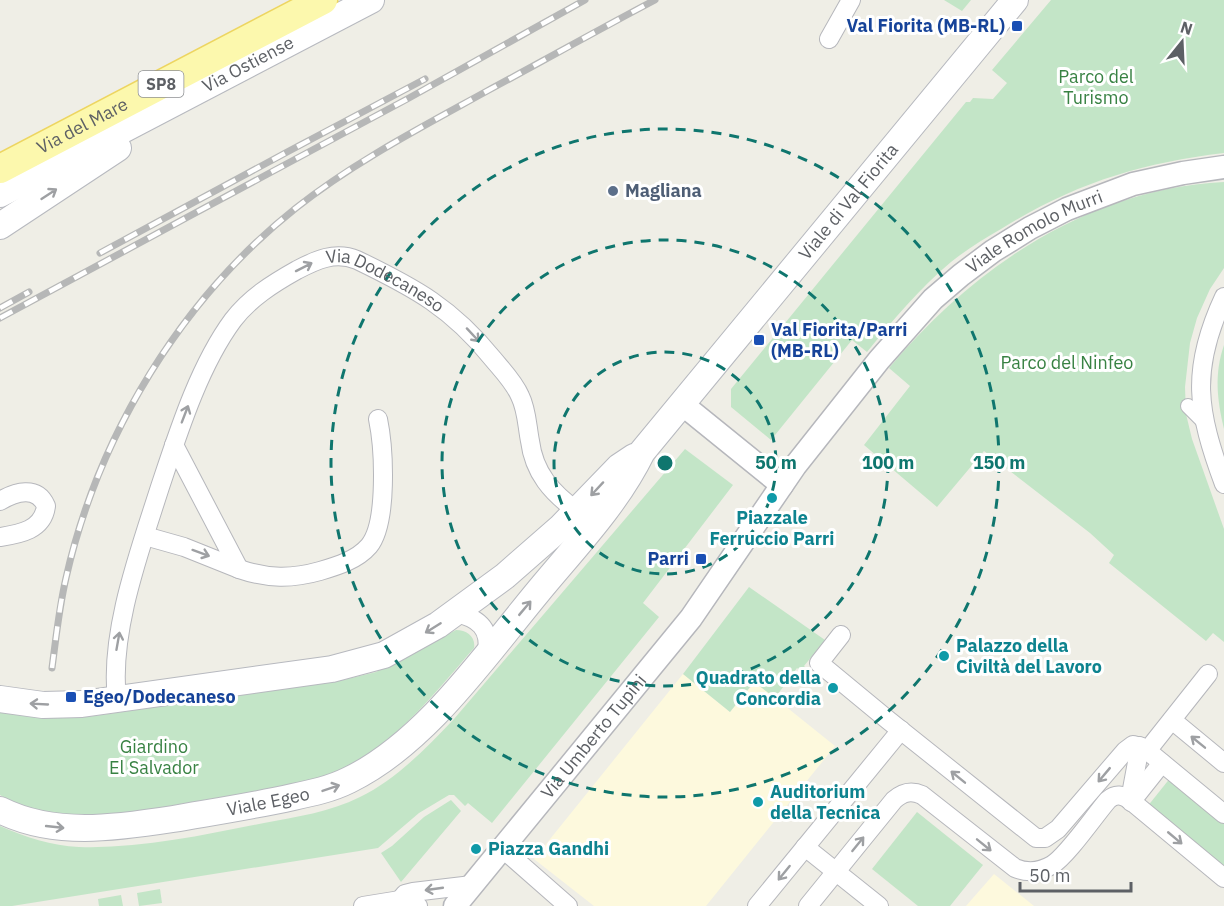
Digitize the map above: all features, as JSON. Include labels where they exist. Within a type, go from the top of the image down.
[{"type":"main road","name":"Via del Mare","points":[[0,169],[323,0]]},
{"type":"main road","name":"Via Ostiense","points":[[0,194],[371,0]]},
{"type":"main road","name":"Viale di Val Fiorita","points":[[682,404],[1015,0]]},
{"type":"main road","points":[[0,226],[136,136],[171,105]]},
{"type":"main road","name":"Viale Egeo","points":[[0,810],[25,821],[46,826],[92,828],[160,821],[325,790],[361,774],[403,744],[439,709],[616,497],[642,452],[682,404]]},
{"type":"main road","name":"Viale Egeo","points":[[0,699],[61,705],[117,699],[332,669],[362,663],[392,652],[456,613],[532,554],[619,467],[642,452]]},
{"type":"street","points":[[829,39],[851,0]]},
{"type":"street","name":"Viale Romolo Murri","points":[[782,485],[841,405],[917,316],[952,282],[987,255],[1030,228],[1075,205],[1109,192],[1183,173],[1224,167]]},
{"type":"street","name":"Via Dodecaneso","points":[[117,699],[115,672],[118,642],[128,596],[174,445],[188,408],[215,349],[247,304],[269,286],[316,260],[348,256],[424,295],[455,317],[507,375],[521,398],[527,418],[532,453],[543,478],[557,496],[577,511]]},
{"type":"street","points":[[1224,297],[1209,334],[1201,368],[1200,391],[1205,423],[1224,484]]},
{"type":"street","points":[[682,404],[782,485]]},
{"type":"street","points":[[1188,406],[1205,423]]},
{"type":"street","points":[[145,536],[268,577],[300,576],[345,562],[367,548],[380,522],[383,459],[378,419]]},
{"type":"street","points":[[174,445],[239,568]]},
{"type":"street","name":"Via Umberto Tupini","points":[[507,844],[703,602],[782,485]]},
{"type":"street","points":[[0,501],[14,494],[30,492],[39,496],[46,506],[42,519],[33,528],[0,537]]},
{"type":"street","points":[[456,613],[475,619],[483,626],[488,636],[487,653]]},
{"type":"street","points":[[841,635],[819,663],[1032,836],[1040,839],[1051,835],[1058,829],[1127,748],[1133,745],[1144,748],[1224,814]]},
{"type":"street","points":[[1130,801],[1144,748],[1172,720],[1208,674]]},
{"type":"street","points":[[1172,720],[1224,763]]},
{"type":"street","points":[[757,906],[901,730]]},
{"type":"street","points":[[1130,801],[1162,763]]},
{"type":"street","points":[[808,906],[899,796],[909,792],[922,795],[1004,861],[1015,868],[1029,872],[1044,869],[1058,860],[1111,797],[1120,795],[1224,878]]},
{"type":"street","points":[[454,906],[507,844],[568,906]]},
{"type":"street","points":[[806,847],[879,906]]},
{"type":"street","points":[[400,900],[405,894],[413,892],[472,885]]},
{"type":"street","points":[[363,906],[400,900],[418,906]]},
{"type":"shaded area","points":[[683,674],[730,712],[755,682],[835,746],[706,906],[594,906],[534,859]]},
{"type":"shaded area","points":[[994,874],[1034,906],[966,906]]},
{"type":"green space","points":[[944,0],[971,0],[962,11]]},
{"type":"green space","name":"Parco del Turismo","points":[[1051,0],[1224,0],[1224,153],[1164,163],[1108,178],[1028,213],[976,244],[928,283],[867,352],[852,340],[771,440],[731,407],[731,389],[966,102],[970,102],[973,98],[993,99],[1007,83],[992,70]]},
{"type":"green space","name":"Parco del Ninfeo","points":[[1224,182],[1224,268],[1210,289],[1197,318],[1190,343],[1185,387],[1186,414],[1192,439],[1224,529],[1224,642],[1213,633],[1206,641],[1109,563],[1114,555],[1090,533],[984,451],[937,507],[864,445],[910,386],[889,368],[922,331],[958,297],[996,267],[1037,240],[1081,217],[1126,200],[1174,188]]},
{"type":"green space","points":[[1224,345],[1224,429],[1218,387],[1219,366]]},
{"type":"green space","points":[[685,449],[733,485],[643,603],[659,617],[492,823],[468,803],[465,806],[454,795],[449,795],[419,813],[378,848],[12,906],[0,906],[0,826],[59,845],[125,846],[172,840],[301,816],[349,802],[374,790],[410,762],[454,719]]},
{"type":"green space","points":[[749,587],[825,640],[804,666],[811,673],[808,677],[797,668],[775,698],[754,682],[730,712],[683,674]]},
{"type":"green space","name":"Giardino El Salvador","points":[[456,630],[470,635],[474,641],[474,648],[436,692],[380,746],[344,768],[324,776],[258,792],[97,816],[65,815],[40,811],[15,803],[0,795],[0,712],[47,717],[94,716],[343,680],[376,672]]},
{"type":"green space","points":[[1171,777],[1224,821],[1224,870],[1147,807]]},
{"type":"green space","points":[[451,800],[461,811],[401,882],[381,853],[424,817]]},
{"type":"green space","points":[[917,812],[983,865],[950,906],[918,906],[872,869]]},
{"type":"green space","points":[[160,889],[162,903],[139,906],[137,893]]},
{"type":"green space","points":[[121,895],[123,906],[99,906],[98,899]]},
{"type":"railway","points":[[0,318],[409,98],[585,0]]},
{"type":"railway","points":[[52,668],[66,578],[80,525],[99,473],[150,374],[181,328],[216,284],[254,244],[296,208],[341,175],[413,132],[655,0]]},
{"type":"railway","points":[[100,253],[425,79]]},
{"type":"railway","points":[[0,308],[29,292]]},
{"type":"place","name":"Val Fiorita (MB-RL)","points":[[1017,26]]},
{"type":"place","name":"Magliana","points":[[613,191]]},
{"type":"place","name":"Val Fiorita/Parri (MB-RL)","points":[[759,340]]},
{"type":"place","name":"Piazzale Ferruccio Parri","points":[[772,498]]},
{"type":"place","name":"Parri","points":[[701,559]]},
{"type":"place","name":"Palazzo della Civiltà del Lavoro","points":[[944,656]]},
{"type":"place","name":"Quadrato della Concordia","points":[[833,688]]},
{"type":"place","name":"Egeo/Dodecaneso","points":[[71,697]]},
{"type":"place","name":"Auditorium della Tecnica","points":[[758,802]]},
{"type":"place","name":"Piazza Gandhi","points":[[476,849]]}]
